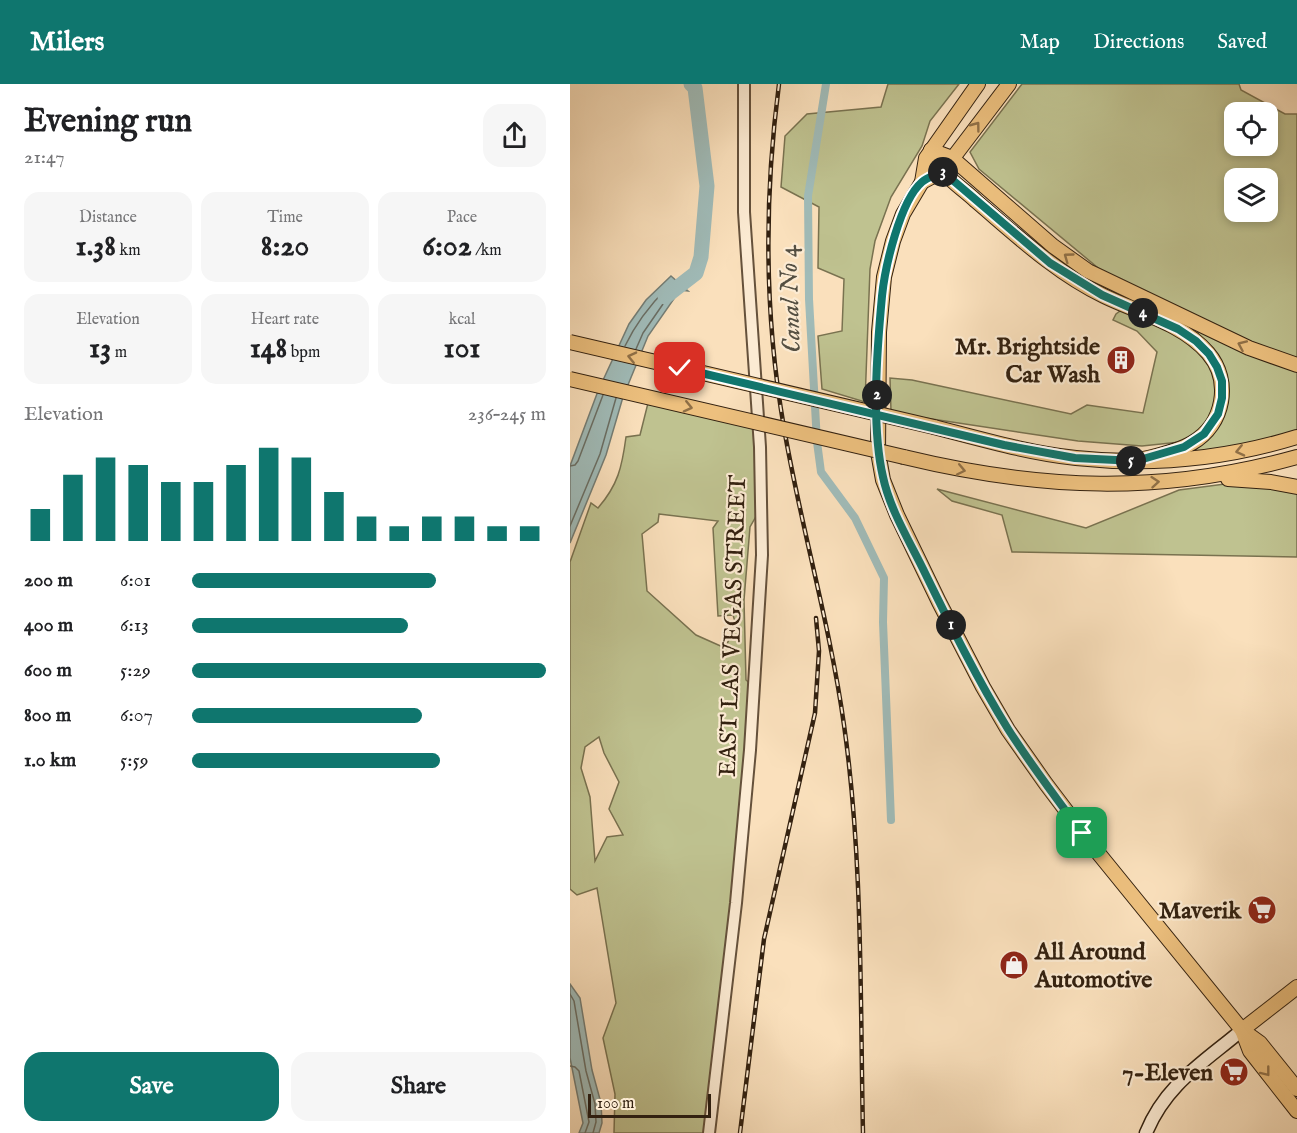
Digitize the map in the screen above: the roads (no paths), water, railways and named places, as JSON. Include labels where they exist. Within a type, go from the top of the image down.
[{"type":"main road","points":[[978,84],[926,158],[922,182],[903,214],[893,241],[884,278],[877,389],[878,452],[883,480],[897,515],[944,611],[1008,730],[1099,854],[1242,1030],[1260,1043],[1297,1089]]},
{"type":"main road","points":[[922,182],[942,171],[1008,84]]},
{"type":"main road","points":[[931,150],[952,158],[1053,246],[1088,271],[1249,348],[1297,365]]},
{"type":"main road","points":[[931,150],[942,171],[1050,263],[1102,295],[1178,329],[1196,341],[1209,354],[1222,381],[1222,398],[1218,414],[1212,425],[1195,442],[1136,461]]},
{"type":"main road","points":[[570,342],[1045,454],[1075,458],[1136,461],[1190,459],[1229,454],[1297,437]]},
{"type":"main road","points":[[570,379],[975,473],[1038,482],[1106,485],[1211,477],[1253,470],[1297,457]]},
{"type":"main road","points":[[1211,477],[1271,482],[1297,487]]},
{"type":"main road","points":[[1146,1133],[1153,1116],[1168,1094],[1242,1030],[1297,987]]},
{"type":"main road","points":[[1242,1030],[1250,1051],[1297,1111]]},
{"type":"street","name":"EAST LAS VEGAS STREET","points":[[710,1133],[736,903],[749,762],[762,555],[760,447],[744,212],[744,84]]},
{"type":"water","points":[[671,276],[688,291],[680,290],[648,336],[623,397],[606,455],[570,543],[570,466],[598,391],[629,324],[646,300]]},
{"type":"water","points":[[570,984],[580,998],[592,1070],[601,1103],[602,1123],[599,1133],[579,1133],[583,1123],[570,1058]]},
{"type":"waterway","points":[[665,297],[696,273],[701,257],[707,186],[695,88],[691,84]]},
{"type":"waterway","name":"Canal No 4","points":[[826,84],[808,196],[809,299],[817,442],[821,472],[855,518],[884,578],[883,622],[891,820]]},
{"type":"railway","points":[[779,84],[769,213],[768,256],[773,342],[784,428],[831,650],[850,775],[858,877],[863,1133]]},
{"type":"railway","points":[[740,1133],[764,939],[815,713],[819,651],[816,618]]},
{"type":"place","name":"Mr. Brightside Car Wash","points":[[1121,360]]},
{"type":"place","name":"Maverik","points":[[1262,910]]},
{"type":"place","name":"All Around Automotive","points":[[1014,965]]},
{"type":"place","name":"7-Eleven","points":[[1234,1072]]}]
